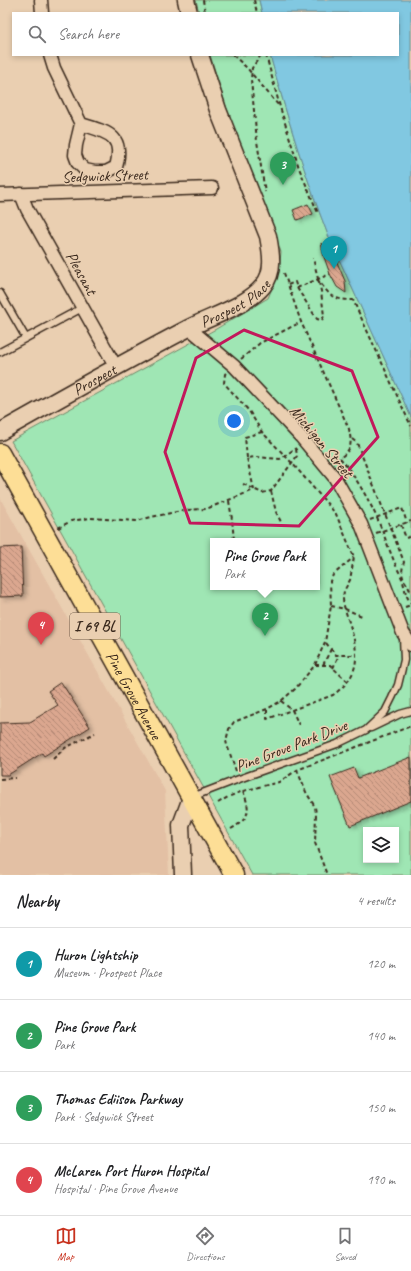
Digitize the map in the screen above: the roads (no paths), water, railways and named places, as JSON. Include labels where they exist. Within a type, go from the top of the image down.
[{"type":"main road","name":"Pine Grove Avenue","points":[[0,453],[234,875]]},
{"type":"street","points":[[41,0],[42,12]]},
{"type":"street","points":[[186,0],[189,12]]},
{"type":"street","points":[[50,56],[60,82],[81,124]]},
{"type":"street","name":"Prospect Place","points":[[189,328],[225,312],[252,296],[277,271],[268,236],[218,110],[200,56]]},
{"type":"street","name":"Sedgwick Street","points":[[0,196],[20,194],[212,188]]},
{"type":"street","name":"Pleasant","points":[[20,194],[116,367]]},
{"type":"street","name":"Michigan Street","points":[[189,328],[234,366],[299,442],[335,478],[347,496],[366,536],[403,633],[411,645]]},
{"type":"street","name":"Prospect","points":[[0,432],[189,328]]},
{"type":"street","points":[[183,875],[181,825],[191,798]]},
{"type":"lane","points":[[0,294],[26,338]]},
{"type":"lane","points":[[0,352],[82,308]]},
{"type":"lane","name":"Pine Grove Park Drive","points":[[191,798],[337,744],[366,730],[385,712],[398,684],[404,660],[403,633]]},
{"type":"lane","points":[[366,730],[400,714],[411,711]]},
{"type":"water","points":[[259,0],[411,0],[411,417],[328,235],[297,146],[270,56],[399,56],[399,12],[262,12]]},
{"type":"place","name":"Thomas Ediison Parkway","points":[[283,185]]},
{"type":"place","name":"Huron Lightship","points":[[334,269]]},
{"type":"place","name":"Pine Grove Park","points":[[265,636]]},
{"type":"place","name":"McLaren Port Huron Hospital","points":[[41,645]]}]
